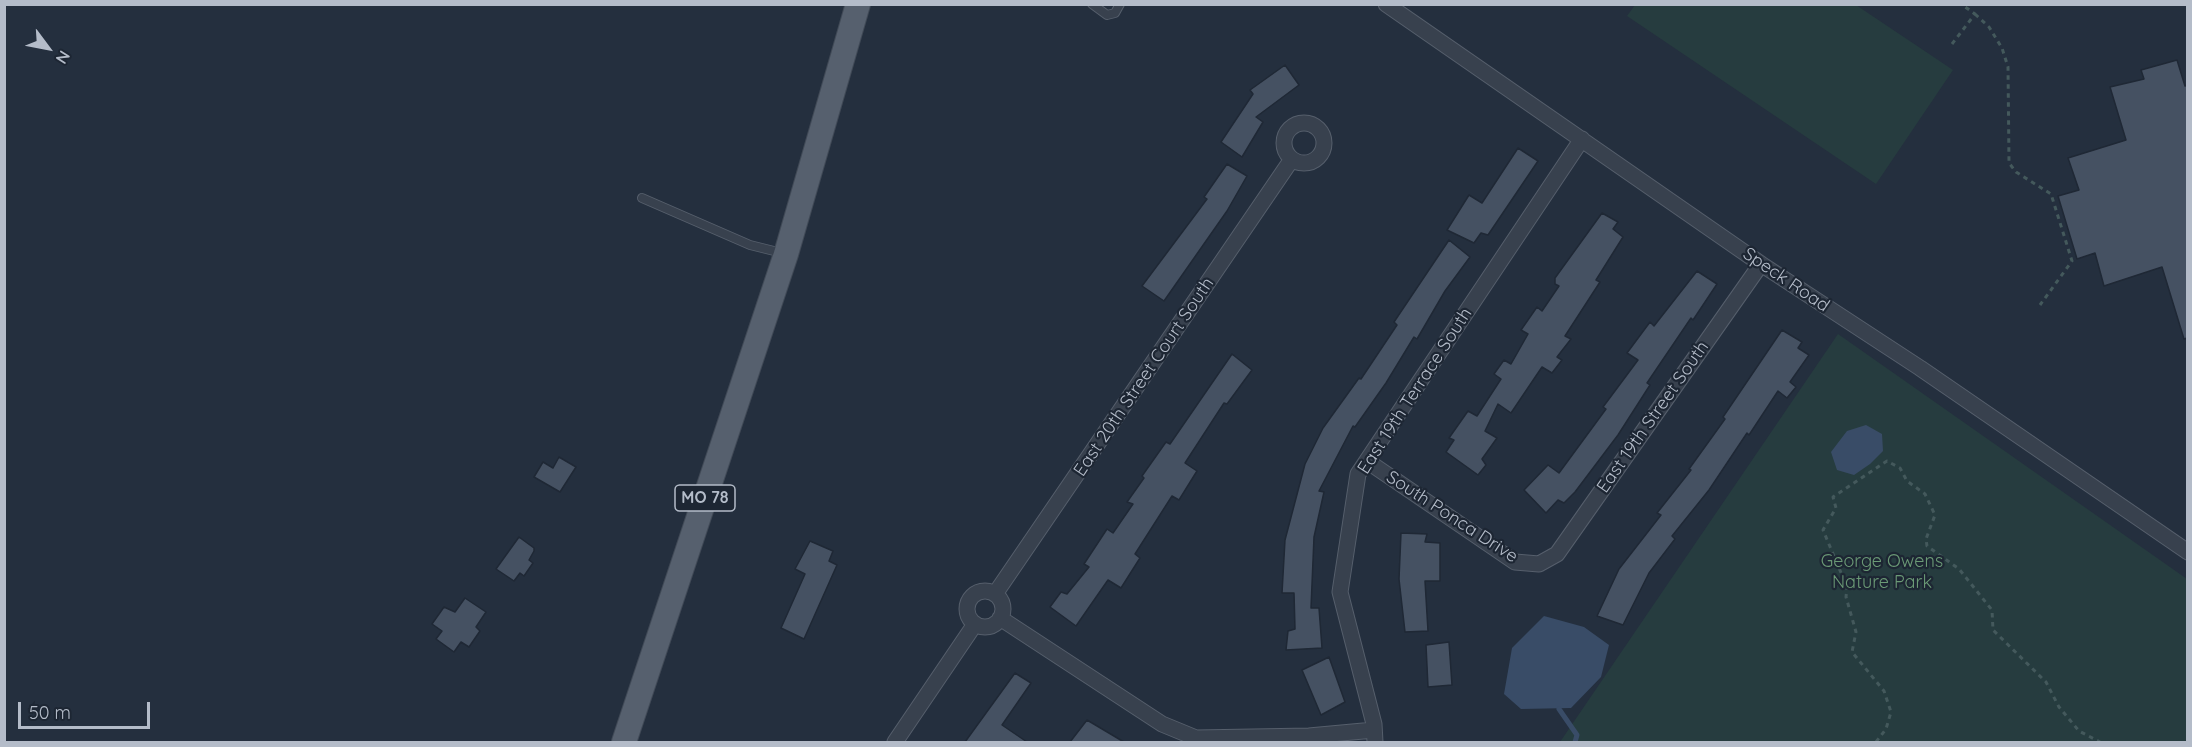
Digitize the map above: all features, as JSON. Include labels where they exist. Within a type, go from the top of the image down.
[{"type":"main road","name":"MO 78","points":[[624,742],[786,254],[858,4]]},
{"type":"street","name":"Speck Road","points":[[1386,4],[1761,264],[2187,552]]},
{"type":"street","name":"East 19th Terrace South","points":[[1375,736],[1340,592],[1358,474],[1582,139]]},
{"type":"street","name":"East 20th Street Court South","points":[[995,594],[1292,159]]},
{"type":"street","name":"East 19th Street South","points":[[1539,564],[1557,554],[1761,264]]},
{"type":"street","name":"South Ponca Drive","points":[[1367,461],[1515,562],[1539,564]]},
{"type":"street","points":[[983,591],[995,594],[1003,608],[1000,618],[986,626],[975,624],[970,619],[967,607],[972,596],[983,591]]},
{"type":"street","points":[[1000,618],[1162,724],[1196,738],[1375,736]]},
{"type":"street","points":[[895,742],[975,624]]},
{"type":"lane","points":[[1092,4],[1107,15],[1115,13],[1120,4]]},
{"type":"lane","points":[[642,198],[750,245],[786,254]]},
{"type":"path","points":[[1960,4],[1989,27],[2002,48],[2008,67],[2009,163],[2016,172],[2051,194],[2072,261],[2040,305]]},
{"type":"path","points":[[1952,44],[1975,14]]},
{"type":"path","points":[[1876,742],[1886,729],[1891,712],[1884,691],[1852,652],[1856,632],[1846,597],[1847,587],[1824,530],[1836,508],[1833,496],[1887,461],[1900,468],[1907,481],[1925,494],[1929,501],[1935,515],[1926,539],[1927,546],[1959,569],[1992,610],[1994,630],[2046,682],[2059,707],[2079,731],[2100,742]]},
{"type":"green space","points":[[1635,5],[1856,5],[1953,70],[1876,184],[1627,16]]},
{"type":"green space","name":"George Owens Nature Park","points":[[1838,334],[2187,579],[2187,742],[1560,742]]},
{"type":"water","points":[[1866,425],[1882,434],[1883,451],[1854,475],[1837,470],[1831,452],[1847,431]]},
{"type":"water","points":[[1544,616],[1584,627],[1609,645],[1601,677],[1571,708],[1521,709],[1504,694],[1512,648]]},
{"type":"building","points":[[2177,60],[2185,86],[2187,85],[2187,338],[2184,339],[2162,267],[2104,286],[2095,253],[2077,259],[2058,196],[2079,190],[2068,158],[2126,140],[2110,87],[2144,79],[2141,70]]},
{"type":"building","points":[[1285,65],[1299,85],[1256,117],[1263,122],[1242,157],[1221,142],[1253,94],[1250,90]]},
{"type":"building","points":[[1518,148],[1538,161],[1488,235],[1481,233],[1474,243],[1447,230],[1469,195],[1482,203]]},
{"type":"building","points":[[1227,164],[1247,176],[1227,211],[1164,301],[1142,286],[1207,199],[1204,197]]},
{"type":"building","points":[[1602,213],[1618,222],[1613,229],[1623,237],[1596,280],[1600,282],[1565,336],[1571,339],[1557,357],[1562,360],[1552,373],[1542,367],[1511,413],[1498,404],[1485,431],[1497,438],[1482,459],[1486,465],[1478,475],[1446,452],[1454,440],[1449,438],[1468,411],[1477,416],[1501,379],[1494,374],[1504,360],[1511,364],[1528,334],[1521,330],[1537,307],[1542,311],[1559,286],[1555,284],[1555,278]]},
{"type":"building","points":[[1449,240],[1470,257],[1445,291],[1417,339],[1414,337],[1386,383],[1355,427],[1353,426],[1319,491],[1324,492],[1314,537],[1311,608],[1319,608],[1322,648],[1286,650],[1288,631],[1295,629],[1294,593],[1282,593],[1285,540],[1305,464],[1323,428],[1359,378],[1361,379],[1397,325],[1394,322]]},
{"type":"building","points":[[1697,271],[1717,284],[1647,383],[1650,385],[1618,435],[1575,492],[1564,503],[1558,500],[1546,513],[1524,490],[1548,465],[1559,473],[1606,409],[1603,407],[1638,360],[1627,353],[1650,322],[1654,326]]},
{"type":"building","points":[[1782,330],[1802,342],[1798,348],[1809,355],[1790,382],[1796,387],[1787,398],[1778,391],[1709,490],[1672,536],[1675,539],[1649,573],[1623,625],[1597,616],[1619,569],[1661,515],[1657,513],[1691,470],[1689,469],[1725,419],[1723,417]]},
{"type":"building","points":[[1232,354],[1252,370],[1227,404],[1224,403],[1185,463],[1197,471],[1179,500],[1172,496],[1135,554],[1140,558],[1121,588],[1108,580],[1076,626],[1050,607],[1061,592],[1067,594],[1089,567],[1084,564],[1107,529],[1113,533],[1133,504],[1127,502],[1144,478],[1142,476],[1166,442],[1170,444]]},
{"type":"building","points":[[559,457],[576,467],[560,492],[534,477],[543,462],[553,468]]},
{"type":"building","points":[[1401,533],[1427,534],[1425,542],[1440,543],[1440,581],[1425,581],[1428,631],[1405,632],[1399,579]]},
{"type":"building","points":[[519,537],[534,548],[529,560],[533,563],[524,576],[520,573],[514,581],[496,569]]},
{"type":"building","points":[[810,541],[833,551],[829,561],[837,565],[804,639],[781,628],[805,574],[795,569]]},
{"type":"building","points":[[465,598],[486,612],[476,627],[480,631],[469,647],[461,642],[454,652],[436,639],[442,631],[432,624],[444,607],[455,612]]},
{"type":"building","points":[[1449,642],[1452,685],[1428,687],[1426,645]]},
{"type":"building","points":[[1329,657],[1345,702],[1321,715],[1302,670]]},
{"type":"building","points":[[1015,673],[1031,683],[1002,725],[1027,742],[965,742]]},
{"type":"building","points":[[1087,720],[1124,742],[1070,742]]},
{"type":"waterway","points":[[1559,709],[1577,735],[1575,742]]}]
